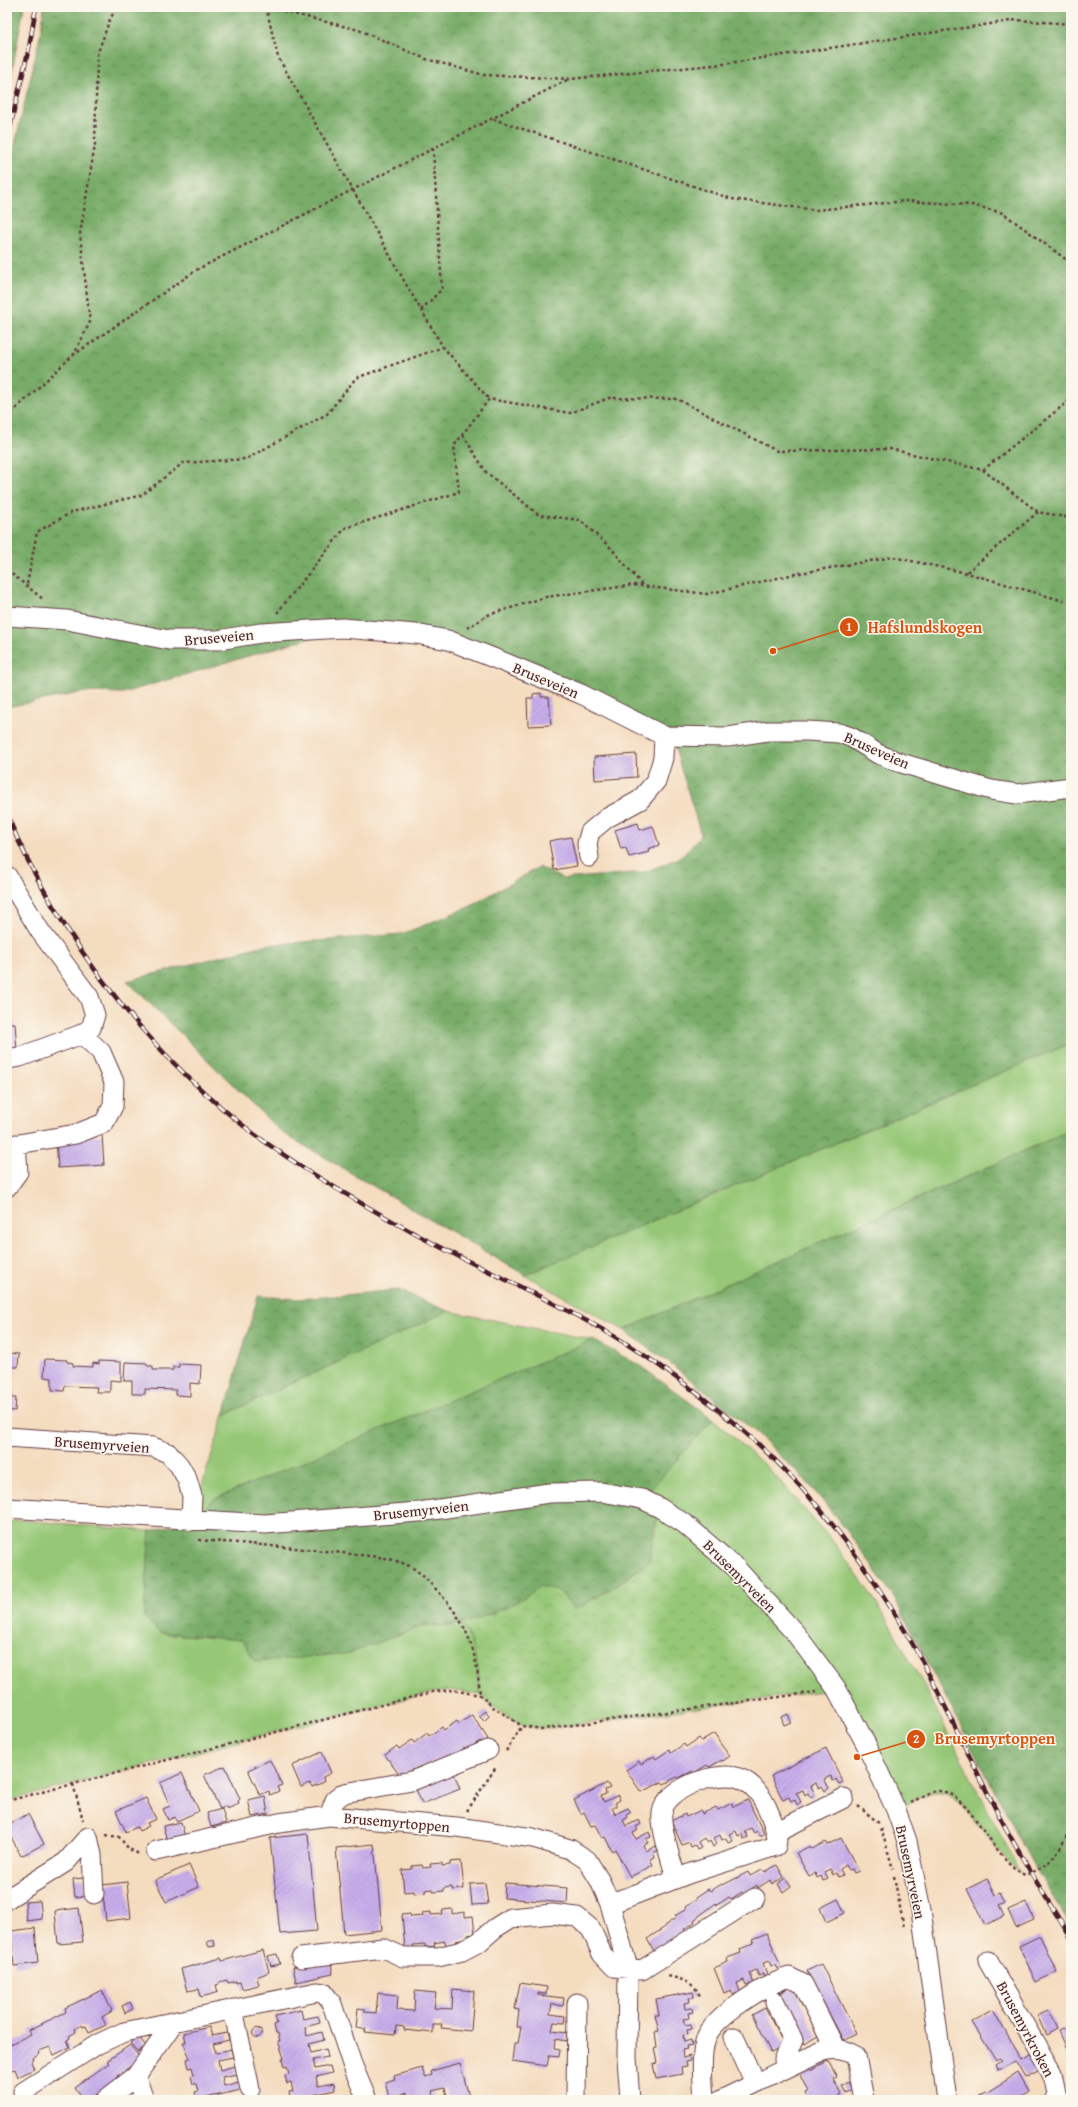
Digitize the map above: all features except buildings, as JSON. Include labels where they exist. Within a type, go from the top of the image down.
[{"type":"street","name":"Bruseveien","points":[[7,616],[67,620],[169,640],[218,640],[261,633],[343,628],[416,634],[448,640],[581,694],[664,736],[728,737],[768,731],[807,731],[839,734],[851,737],[878,754],[898,762],[991,790],[1017,794],[1071,787]]},
{"type":"street","points":[[588,857],[586,844],[590,832],[607,818],[640,800],[656,781],[663,758],[664,736]]},
{"type":"street","points":[[7,876],[40,931],[89,997],[95,1015],[91,1028],[82,1034],[20,1057],[7,1059]]},
{"type":"street","points":[[7,1187],[18,1172],[12,1145],[76,1134],[104,1123],[113,1106],[114,1082],[101,1052],[82,1034]]},
{"type":"street","name":"Brusemyrveien","points":[[7,1437],[153,1447],[168,1452],[179,1465],[192,1496],[191,1521]]},
{"type":"street","name":"Brusemyrveien","points":[[7,1508],[191,1521],[266,1524],[419,1512],[549,1493],[601,1492],[642,1499],[685,1524],[736,1568],[796,1634],[836,1688],[866,1744],[896,1810],[907,1841],[921,1910],[947,2100]]},
{"type":"street","points":[[329,1816],[335,1800],[344,1793],[412,1782],[497,1756]]},
{"type":"street","points":[[610,1904],[676,1878],[770,1850],[776,1846],[778,1841],[776,1832],[764,1801],[753,1788],[739,1778],[717,1776],[687,1785],[666,1803],[661,1821],[676,1878]]},
{"type":"street","points":[[776,1832],[844,1798]]},
{"type":"street","name":"Brusemyrtoppen","points":[[156,1851],[279,1823],[329,1816],[457,1827],[533,1838],[570,1849],[587,1860],[593,1868],[610,1904],[635,1969],[627,2058],[630,2100]]},
{"type":"street","points":[[88,1837],[92,1856],[94,1894]]},
{"type":"street","points":[[7,1899],[66,1862],[88,1837]]},
{"type":"street","points":[[301,1958],[383,1948],[403,1957],[438,1957],[462,1952],[479,1942],[495,1928],[511,1918],[552,1914],[577,1917],[591,1929],[602,1954],[614,1967],[635,1969],[755,1898]]},
{"type":"street","name":"Brusemyrkroken","points":[[988,1961],[1052,2073],[1056,2093],[1053,2100]]},
{"type":"street","points":[[704,2100],[703,2062],[706,2037],[714,2027],[736,2007],[776,1981],[789,1977],[803,1984],[835,2048]]},
{"type":"street","points":[[22,2092],[98,2044],[124,2032],[310,1992],[324,1993],[332,2004],[352,2064],[367,2100]]},
{"type":"street","points":[[775,2002],[793,2040],[784,2060],[787,2068]]},
{"type":"street","points":[[576,2100],[578,2003]]},
{"type":"street","points":[[233,2009],[250,2089]]},
{"type":"street","points":[[105,2100],[136,2076],[174,2022]]},
{"type":"street","points":[[734,2037],[755,2083]]},
{"type":"street","points":[[721,2100],[820,2052],[835,2048],[847,2050],[856,2056],[864,2100]]},
{"type":"street","points":[[136,2076],[144,2100]]},
{"type":"path","points":[[72,356],[90,322],[80,234],[95,145],[97,56],[110,19],[117,7]]},
{"type":"path","points":[[1071,24],[1018,20],[723,64],[570,79],[484,75],[426,59],[359,30],[266,7],[278,57],[354,189],[421,310],[443,347],[489,399],[570,413],[609,398],[677,399],[777,451],[890,449],[983,470],[1038,512],[1071,518]]},
{"type":"path","points":[[7,417],[72,356],[198,269],[570,79]]},
{"type":"path","points":[[493,118],[732,199],[816,210],[905,200],[972,205],[1003,213],[1071,263]]},
{"type":"path","points":[[421,310],[442,289],[433,149]]},
{"type":"path","points":[[27,584],[37,532],[72,512],[142,495],[183,463],[246,459],[327,414],[356,378],[443,347]]},
{"type":"path","points":[[261,633],[345,528],[459,492],[454,446],[489,399]]},
{"type":"path","points":[[983,470],[1071,399]]},
{"type":"path","points":[[463,435],[486,472],[539,515],[580,520],[611,548],[643,586]]},
{"type":"path","points":[[967,573],[1038,512]]},
{"type":"path","points":[[448,640],[488,615],[546,597],[632,585],[707,594],[795,574],[894,558],[967,573],[1071,603]]},
{"type":"path","points":[[7,570],[27,584],[67,620]]},
{"type":"path","points":[[195,1539],[337,1552],[384,1558],[408,1565],[422,1575],[440,1594],[469,1634],[478,1670],[480,1695]]},
{"type":"path","points":[[7,1801],[432,1692],[452,1690],[480,1695],[507,1717],[522,1726],[543,1729],[836,1688]]},
{"type":"path","points":[[457,1827],[497,1756],[522,1726]]},
{"type":"path","points":[[73,1784],[88,1837],[115,1835],[138,1855],[156,1851]]},
{"type":"path","points":[[896,1810],[931,1792],[945,1792],[961,1803],[1008,1862],[1025,1875],[1048,1864],[1057,1855],[1071,1828]]},
{"type":"path","points":[[844,1798],[852,1801],[880,1824]]},
{"type":"path","points":[[878,1818],[893,1869],[904,1931]]},
{"type":"path","points":[[635,1969],[688,1981],[696,1988],[700,1996]]},
{"type":"green space","points":[[7,7],[24,7],[7,98]]},
{"type":"green space","points":[[44,7],[1071,7],[1071,1043],[525,1275],[281,1132],[127,981],[265,945],[402,934],[469,907],[539,867],[563,879],[645,872],[681,857],[701,835],[674,745],[501,661],[343,628],[123,693],[85,692],[7,707],[7,179],[41,32]]},
{"type":"green space","points":[[1071,1043],[1071,1130],[624,1330],[525,1275]]},
{"type":"green space","points":[[1071,1130],[1071,1925],[1032,1863],[892,1594],[845,1528],[807,1482],[758,1434],[676,1368],[624,1330]]},
{"type":"green space","points":[[399,1290],[448,1311],[224,1415],[258,1296],[299,1299]]},
{"type":"green space","points":[[448,1311],[593,1340],[212,1500],[191,1521],[224,1415]]},
{"type":"green space","points":[[593,1340],[639,1365],[713,1419],[642,1499],[660,1508],[653,1537],[650,1560],[620,1583],[575,1610],[541,1586],[524,1599],[478,1619],[449,1626],[425,1625],[350,1653],[255,1662],[243,1640],[160,1633],[144,1617],[150,1531],[191,1521],[212,1500]]},
{"type":"green space","points":[[713,1419],[770,1470],[835,1544],[879,1606],[922,1682],[1020,1873],[1008,1862],[961,1803],[945,1792],[931,1792],[896,1810],[846,1705],[642,1499]]},
{"type":"green space","points":[[660,1508],[685,1524],[836,1688],[543,1729],[534,1728],[509,1718],[480,1695],[477,1667],[473,1649],[462,1623],[503,1609],[541,1586],[559,1591],[575,1610],[620,1583],[650,1560],[653,1537]]},
{"type":"green space","points":[[21,1520],[150,1531],[144,1617],[160,1633],[243,1640],[350,1653],[425,1625],[449,1626],[462,1623],[473,1649],[477,1667],[480,1695],[452,1690],[432,1692],[7,1801],[7,1522]]},
{"type":"railway","points":[[7,140],[29,48],[36,7]]},
{"type":"railway","points":[[7,815],[28,861],[80,949],[110,990],[143,1030],[178,1067],[215,1102],[254,1134],[311,1173],[350,1197],[436,1245],[570,1312],[640,1352],[708,1402],[756,1442],[780,1465],[824,1514],[864,1566],[882,1594],[916,1650],[1010,1836],[1071,1938]]},
{"type":"place","name":"Hafslundskogen","points":[[773,651]]},
{"type":"place","name":"Brusemyrtoppen","points":[[857,1757]]}]
